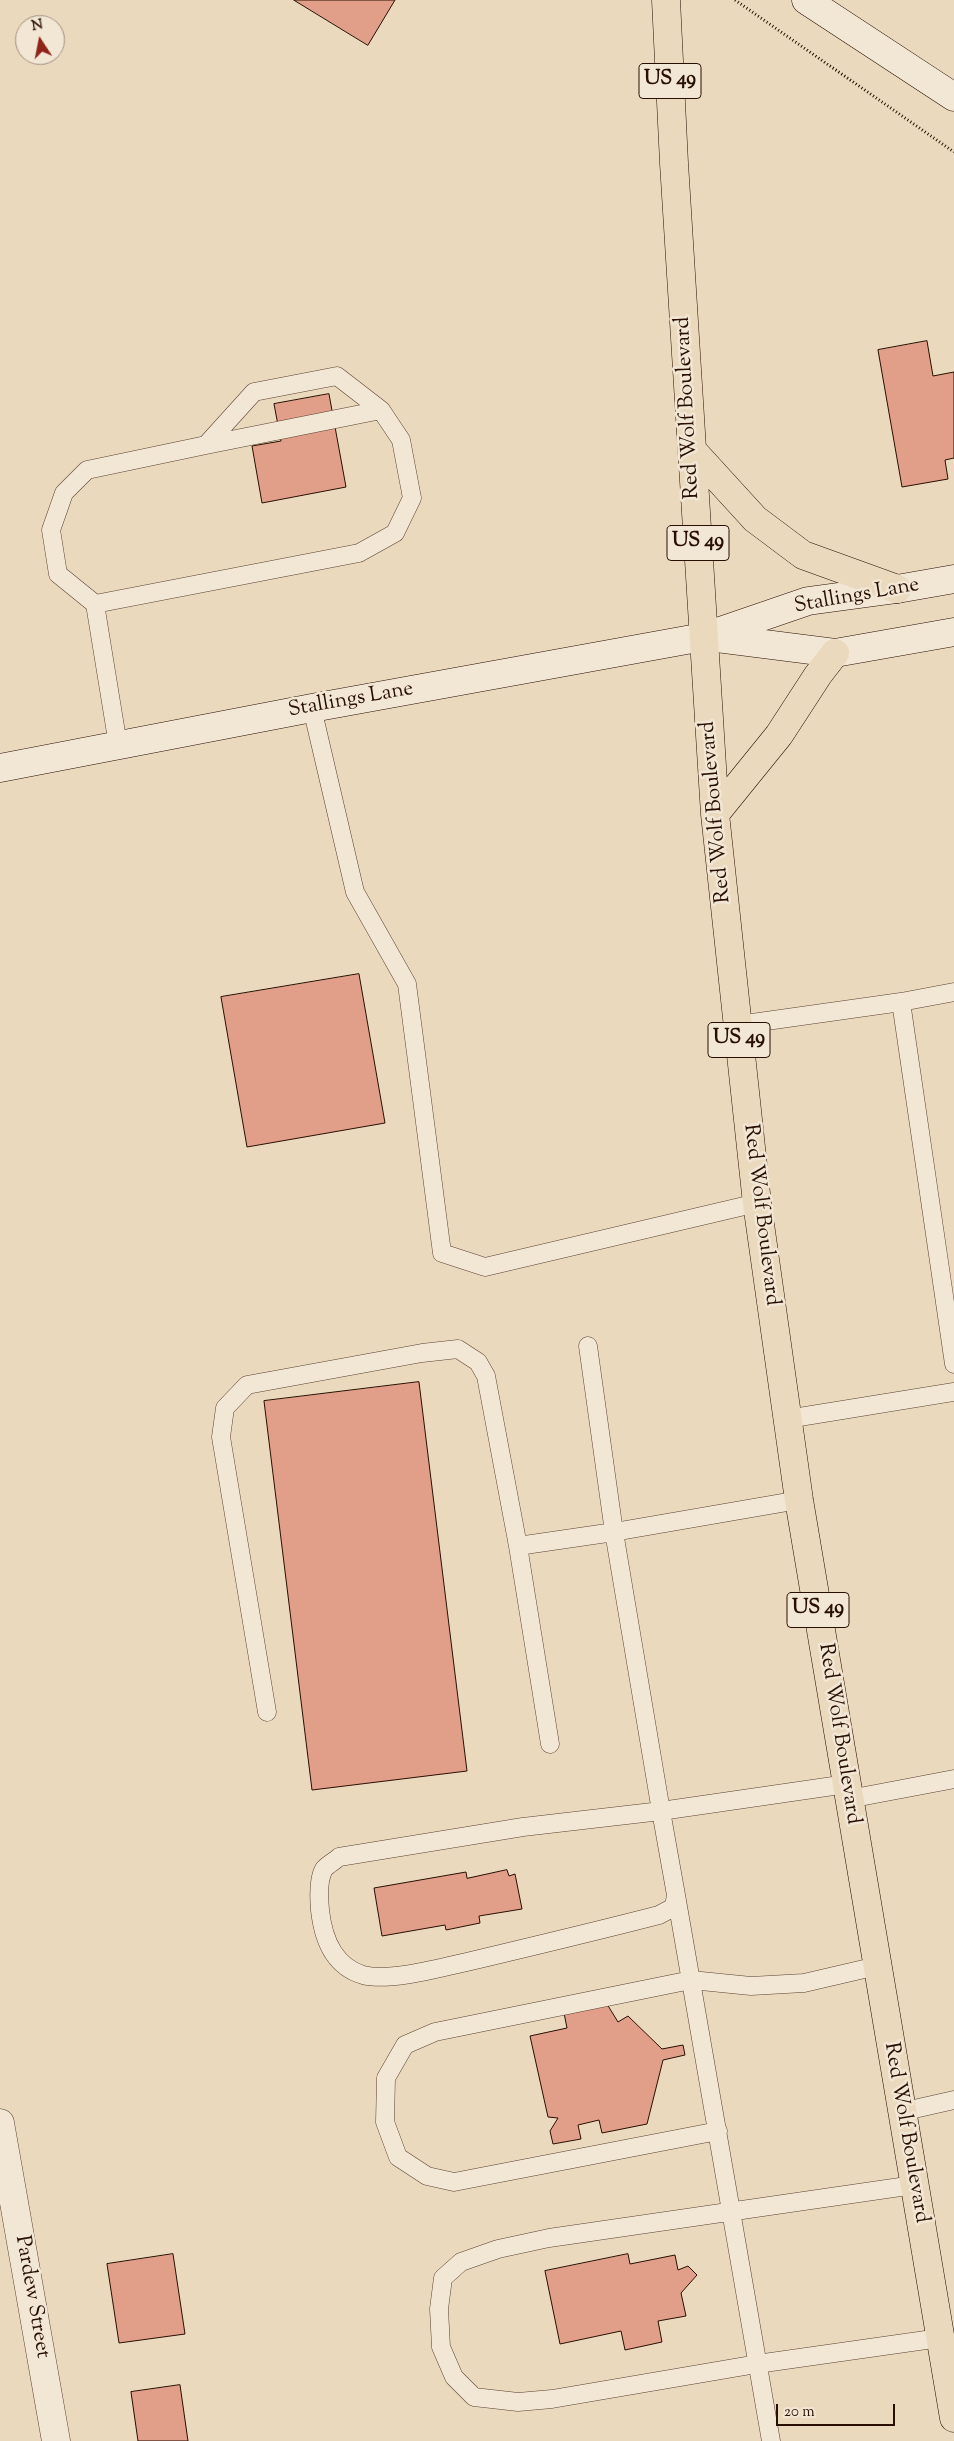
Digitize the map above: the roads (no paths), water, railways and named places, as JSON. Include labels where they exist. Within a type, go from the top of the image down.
[{"type":"highway","name":"Red Wolf Boulevard","points":[[666,0],[674,163],[715,814],[757,1203],[799,1500],[901,2112],[940,2338],[951,2388],[954,2418]]},
{"type":"highway","points":[[692,450],[755,519],[803,556],[897,590]]},
{"type":"highway","points":[[715,814],[780,734],[835,653]]},
{"type":"street","points":[[806,0],[954,96]]},
{"type":"street","name":"Stallings Lane","points":[[0,768],[312,708],[703,637],[808,601],[897,590],[954,579]]},
{"type":"street","name":"Stallings Lane","points":[[703,637],[835,653],[954,632]]},
{"type":"street","name":"Pardew Street","points":[[0,2123],[56,2441]]},
{"type":"lane","points":[[95,604],[359,553],[395,533],[412,498],[401,440],[381,410],[337,376],[254,392],[206,444]]},
{"type":"lane","points":[[118,745],[95,604],[58,574],[51,530],[64,493],[87,470],[206,444],[381,410]]},
{"type":"lane","points":[[312,708],[355,892],[407,984],[442,1253],[486,1267],[757,1203]]},
{"type":"lane","points":[[738,1025],[901,1002],[954,992]]},
{"type":"lane","points":[[901,1002],[954,1364]]},
{"type":"lane","points":[[588,1346],[614,1532],[757,2364],[772,2441]]},
{"type":"lane","points":[[267,1712],[221,1437],[225,1408],[247,1385],[422,1353],[458,1349],[478,1362],[486,1376],[518,1546],[550,1744]]},
{"type":"lane","points":[[787,1419],[954,1392]]},
{"type":"lane","points":[[518,1546],[614,1532],[799,1500]]},
{"type":"lane","points":[[676,1895],[674,1907],[660,1915],[556,1942],[409,1975],[364,1975],[350,1970],[331,1952],[322,1927],[319,1902],[324,1869],[339,1858],[523,1826],[954,1779]]},
{"type":"lane","points":[[718,2131],[454,2182],[426,2176],[398,2157],[386,2122],[386,2078],[406,2045],[434,2032],[691,1980],[751,1986],[804,1983],[877,1966]]},
{"type":"lane","points":[[901,2112],[954,2100]]},
{"type":"lane","points":[[914,2185],[549,2238],[498,2249],[461,2262],[443,2278],[439,2309],[441,2347],[454,2377],[474,2397],[518,2402],[552,2399],[757,2364],[940,2338]]}]
